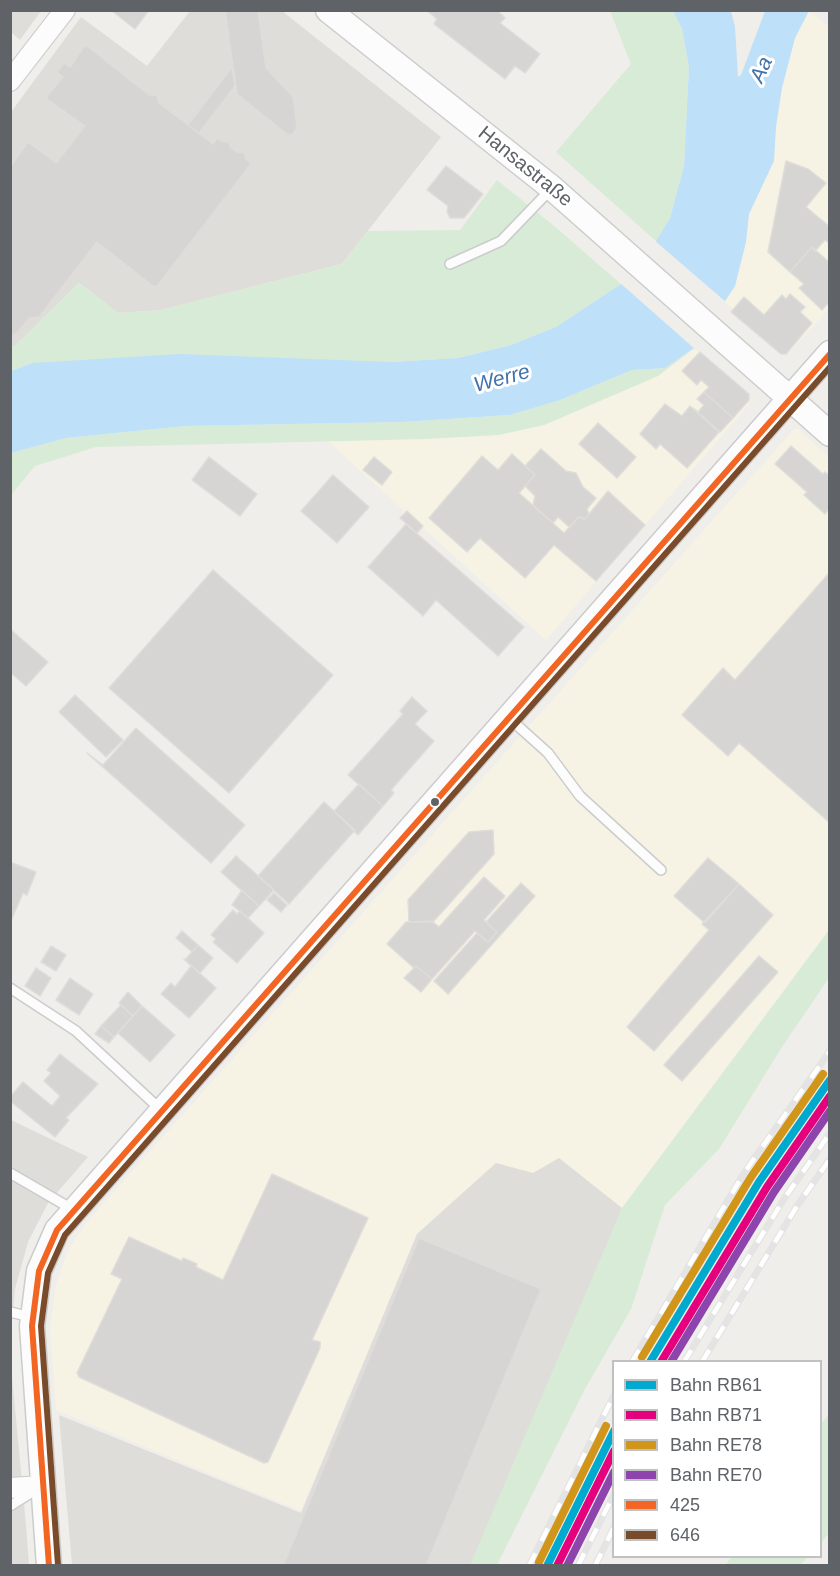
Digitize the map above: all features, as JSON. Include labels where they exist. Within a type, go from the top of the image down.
[{"type":"street","points":[[10,81],[65,10]]},
{"type":"street","name":"Hansastraße","points":[[328,10],[571,204],[830,434]]},
{"type":"street","points":[[49,1566],[34,1386],[22,1315],[47,1249],[72,1209],[830,353]]},
{"type":"street","points":[[10,1488],[42,1486]]},
{"type":"lane","points":[[450,264],[501,242],[552,188]]},
{"type":"lane","points":[[507,716],[548,753],[580,796],[661,870]]},
{"type":"lane","points":[[10,988],[76,1032],[161,1110]]},
{"type":"lane","points":[[10,1173],[72,1209]]},
{"type":"lane","points":[[10,1506],[42,1486]]},
{"type":"shaded area","points":[[10,11],[41,11],[20,40],[11,32]]},
{"type":"shaded area","points":[[190,11],[282,11],[441,137],[342,264],[161,310],[118,313],[79,283],[11,348],[11,112],[81,17],[147,66]]},
{"type":"shaded area","points":[[809,11],[829,27],[829,309],[787,354],[781,354],[731,312],[733,309],[723,300],[735,286],[746,242],[749,214],[774,161],[782,88],[795,38]]},
{"type":"shaded area","points":[[695,349],[749,393],[749,404],[546,640],[328,441],[499,435],[544,425],[658,376]]},
{"type":"shaded area","points":[[796,427],[829,457],[829,930],[622,1208],[559,1158],[533,1173],[496,1163],[417,1234],[301,1511],[56,1410],[50,1327],[56,1285],[69,1248],[87,1222]]},
{"type":"shaded area","points":[[11,1120],[88,1157],[48,1203],[28,1242],[15,1289],[11,1333]]},
{"type":"shaded area","points":[[559,1158],[622,1208],[478,1565],[72,1565],[59,1415],[301,1513],[417,1234],[496,1163],[533,1173]]},
{"type":"shaded area","points":[[10,1355],[26,1525],[29,1565],[11,1565]]},
{"type":"green space","points":[[610,11],[673,11],[682,27],[689,67],[684,166],[670,218],[657,242],[556,152],[631,64]]},
{"type":"green space","points":[[497,180],[621,284],[556,327],[511,345],[458,358],[392,362],[32,363],[11,371],[11,348],[79,283],[118,313],[161,310],[342,264],[368,231],[460,230]]},
{"type":"green space","points":[[694,348],[658,376],[544,425],[499,435],[428,439],[96,447],[35,466],[11,495],[11,453],[66,438],[185,426],[402,422],[510,415],[560,400],[632,370],[665,368]]},
{"type":"green space","points":[[829,930],[829,978],[782,1047],[719,1149],[665,1205],[631,1309],[585,1389],[497,1565],[470,1565],[622,1208]]},
{"type":"green space","points":[[829,1414],[829,1533],[822,1542],[822,1423]]},
{"type":"green space","points":[[730,1558],[807,1558],[800,1565],[726,1565]]},
{"type":"water","points":[[673,11],[731,11],[735,27],[738,77],[741,75],[765,11],[809,11],[795,38],[782,88],[774,161],[749,214],[746,242],[735,286],[694,348],[665,368],[632,370],[560,400],[510,415],[402,422],[185,426],[66,438],[11,453],[11,371],[32,363],[179,354],[392,362],[458,358],[511,345],[556,327],[621,284],[645,260],[670,218],[684,166],[689,67],[682,28]]},
{"type":"pier","points":[[654,240],[726,302],[696,350],[619,282],[642,258]]},
{"type":"building","points":[[111,10],[149,10],[135,29]]},
{"type":"building","points":[[225,10],[258,10],[266,68],[293,97],[297,127],[293,134],[288,135],[237,94]]},
{"type":"building","points":[[426,10],[497,10],[505,18],[500,23],[540,54],[525,73],[515,66],[505,79],[434,24],[437,19]]},
{"type":"building","points":[[87,46],[149,95],[157,95],[159,103],[213,144],[217,138],[229,142],[230,147],[238,153],[244,152],[245,158],[251,164],[157,286],[153,286],[97,242],[39,317],[29,318],[17,333],[10,337],[10,167],[28,142],[56,163],[85,126],[47,99],[47,96],[63,77],[57,72],[64,63],[70,67],[83,48]]},
{"type":"building","points":[[232,67],[235,86],[199,133],[188,125]]},
{"type":"building","points":[[786,161],[808,169],[826,183],[806,207],[830,227],[830,244],[825,240],[815,251],[812,247],[790,272],[768,252]]},
{"type":"building","points":[[446,166],[483,194],[464,218],[450,218],[447,212],[448,206],[427,190]]},
{"type":"building","points":[[812,247],[830,263],[830,301],[822,310],[799,288],[804,284],[790,272]]},
{"type":"building","points":[[790,294],[805,307],[800,312],[812,323],[786,354],[781,354],[731,312],[744,297],[764,315],[782,295],[786,299]]},
{"type":"building","points":[[700,352],[749,394],[749,400],[733,418],[704,392],[709,387],[701,380],[697,385],[682,371]]},
{"type":"building","points":[[704,392],[733,418],[720,432],[693,408],[698,412],[704,405],[697,399]]},
{"type":"building","points":[[665,404],[682,416],[690,406],[719,432],[687,468],[660,444],[656,449],[640,434]]},
{"type":"building","points":[[598,423],[636,457],[617,478],[579,444]]},
{"type":"building","points":[[791,446],[823,474],[825,472],[830,476],[830,508],[825,514],[804,495],[807,492],[775,464]]},
{"type":"building","points":[[541,449],[566,471],[576,473],[583,487],[596,498],[587,509],[589,514],[585,519],[579,517],[569,527],[558,517],[553,523],[533,505],[535,496],[525,486],[535,475],[525,466]]},
{"type":"building","points":[[512,454],[535,475],[519,493],[564,533],[579,517],[585,519],[608,491],[645,525],[596,581],[554,545],[525,578],[480,538],[467,552],[429,518],[482,456],[498,470]]},
{"type":"building","points":[[209,457],[257,494],[240,516],[192,480]]},
{"type":"building","points":[[374,457],[392,472],[382,485],[363,470]]},
{"type":"building","points":[[333,475],[369,507],[337,543],[301,511]]},
{"type":"building","points":[[407,511],[423,526],[417,533],[400,518]]},
{"type":"building","points":[[406,524],[524,627],[498,656],[436,600],[423,616],[368,567]]},
{"type":"building","points":[[213,570],[333,675],[229,793],[109,688]]},
{"type":"building","points":[[830,572],[829,822],[739,743],[728,756],[682,715],[723,668],[735,680]]},
{"type":"building","points":[[10,629],[48,662],[26,686],[10,672]]},
{"type":"building","points":[[75,695],[123,740],[106,757],[59,712]]},
{"type":"building","points":[[412,697],[427,711],[415,724],[434,741],[391,790],[394,793],[383,806],[348,775],[403,714],[400,711]]},
{"type":"building","points":[[136,728],[245,825],[211,863],[87,753],[103,765]]},
{"type":"building","points":[[359,784],[383,806],[358,835],[334,811]]},
{"type":"building","points":[[324,802],[355,830],[289,904],[258,876]]},
{"type":"building","points":[[493,830],[494,854],[433,922],[409,922],[408,900],[469,832]]},
{"type":"building","points":[[236,856],[274,890],[259,906],[221,872]]},
{"type":"building","points":[[708,858],[739,884],[705,923],[674,896]]},
{"type":"building","points":[[10,862],[36,872],[27,895],[23,893],[10,923]]},
{"type":"building","points":[[484,877],[505,896],[484,920],[497,932],[488,942],[475,931],[432,979],[416,966],[414,968],[387,944],[406,922],[432,921],[439,927]]},
{"type":"building","points":[[521,883],[535,896],[448,994],[434,981],[477,933],[488,942],[497,932],[486,922]]},
{"type":"building","points":[[739,884],[773,915],[654,1051],[627,1027],[709,930],[702,924]]},
{"type":"building","points":[[242,890],[259,906],[248,918],[232,905]]},
{"type":"building","points":[[274,893],[287,905],[281,912],[267,900]]},
{"type":"building","points":[[233,910],[237,914],[240,911],[264,933],[237,963],[213,942],[216,939],[211,935]]},
{"type":"building","points":[[182,931],[198,945],[192,952],[176,938]]},
{"type":"building","points":[[198,945],[213,958],[200,973],[185,960]]},
{"type":"building","points":[[51,946],[66,955],[56,971],[41,962]]},
{"type":"building","points":[[759,956],[778,972],[682,1081],[664,1065]]},
{"type":"building","points":[[184,959],[216,988],[189,1018],[161,994],[171,983],[175,987],[191,966]]},
{"type":"building","points":[[416,966],[432,979],[421,992],[404,978]]},
{"type":"building","points":[[36,968],[51,978],[40,996],[25,986]]},
{"type":"building","points":[[70,978],[93,994],[79,1015],[56,1000]]},
{"type":"building","points":[[128,992],[142,1006],[133,1016],[119,1003]]},
{"type":"building","points":[[121,1005],[133,1016],[114,1037],[101,1026]]},
{"type":"building","points":[[142,1006],[175,1035],[150,1062],[118,1033]]},
{"type":"building","points":[[101,1026],[114,1037],[109,1043],[95,1034]]},
{"type":"building","points":[[60,1054],[98,1084],[66,1118],[69,1120],[55,1137],[10,1101],[10,1097],[23,1082],[52,1106],[60,1096],[44,1081],[51,1073],[47,1070]]},
{"type":"building","points":[[272,1174],[368,1218],[312,1340],[320,1342],[320,1348],[268,1462],[264,1463],[79,1377],[77,1373],[122,1279],[111,1274],[129,1237],[182,1261],[183,1258],[197,1264],[196,1267],[223,1280]]},
{"type":"building","points":[[419,1238],[541,1289],[426,1566],[283,1566]]},
{"type":"railway","points":[[633,1360],[744,1173],[830,1051]]},
{"type":"railway","points":[[685,1360],[784,1199],[830,1133]]},
{"type":"railway","points":[[703,1360],[797,1206],[830,1159]]},
{"type":"railway","points":[[529,1566],[612,1399]]},
{"type":"railway","points":[[578,1566],[612,1498]]},
{"type":"railway","points":[[595,1566],[612,1531]]},
{"type":"rail line","name":"RE78","points":[[642,1357],[751,1177],[823,1074]]},
{"type":"rail line","name":"RB61","points":[[651,1360],[759,1182],[830,1080]]},
{"type":"rail line","name":"RB71","points":[[662,1360],[767,1187],[830,1096]]},
{"type":"rail line","name":"RE70","points":[[672,1360],[774,1192],[830,1111]]},
{"type":"rail line","name":"RE78","points":[[539,1562],[606,1426]]},
{"type":"rail line","name":"RB61","points":[[547,1566],[612,1435]]},
{"type":"rail line","name":"RB71","points":[[557,1566],[612,1455]]},
{"type":"rail line","name":"RE70","points":[[567,1566],[612,1476]]},
{"type":"transit line","name":"425","points":[[49,1566],[32,1326],[39,1271],[57,1230],[830,354]]},
{"type":"transit line","name":"646","points":[[58,1565],[41,1326],[48,1273],[65,1235],[830,367]]},
{"type":"water label","name":"Aa","points":[[762,70]]},
{"type":"water label","name":"Werre","points":[[502,379]]}]
